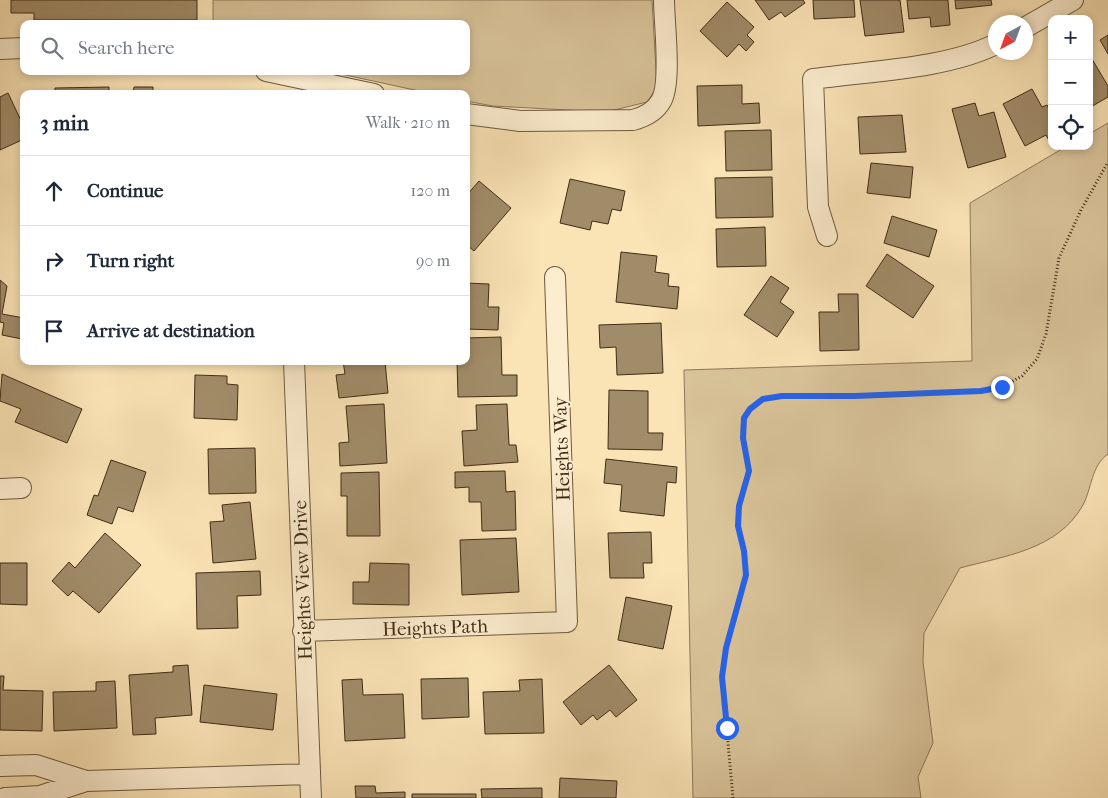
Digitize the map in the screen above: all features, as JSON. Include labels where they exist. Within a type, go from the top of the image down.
[{"type":"street","points":[[470,115],[520,121],[633,120],[644,116],[656,108],[666,92],[664,0]]},
{"type":"street","points":[[1033,19],[1043,7],[1073,0]]},
{"type":"street","points":[[0,49],[20,48]]},
{"type":"street","points":[[826,236],[818,207],[813,79],[952,60],[976,54],[988,48]]},
{"type":"street","points":[[285,75],[355,90]]},
{"type":"street","name":"Heights Way","points":[[556,277],[567,622]]},
{"type":"street","name":"Heights View Drive","points":[[294,365],[310,798]]},
{"type":"street","points":[[0,489],[21,488]]},
{"type":"street","name":"Heights Path","points":[[303,631],[567,622]]},
{"type":"street","points":[[0,766],[36,765],[86,781]]},
{"type":"street","points":[[5,798],[40,796],[86,781],[310,774]]},
{"type":"path","points":[[733,798],[722,677],[726,648],[746,575],[744,551],[738,526],[739,506],[749,471],[743,438],[744,418],[750,409],[763,399],[782,396],[855,396],[981,391],[1002,387],[1022,376],[1037,358],[1046,334],[1059,258],[1081,210],[1108,162]]},
{"type":"shaded area","points":[[213,0],[652,0],[657,87],[647,102],[606,112],[493,106],[470,102],[470,90],[415,90],[345,75],[470,75],[470,20],[213,20]]},
{"type":"shaded area","points":[[1108,123],[1108,454],[1098,465],[1083,505],[1072,520],[1045,542],[1029,549],[960,568],[924,633],[923,662],[933,743],[918,777],[921,798],[693,798],[684,370],[972,361],[970,203],[1060,150],[1093,150],[1093,132]]},
{"type":"building","points":[[11,0],[197,0],[197,20],[34,20],[34,13],[11,13]]},
{"type":"building","points":[[755,0],[803,0],[805,3],[785,17],[781,12],[769,20]]},
{"type":"building","points":[[813,0],[854,0],[855,17],[814,19]]},
{"type":"building","points":[[860,0],[900,0],[904,32],[865,36]]},
{"type":"building","points":[[907,0],[948,0],[950,25],[931,27],[930,17],[909,19]]},
{"type":"building","points":[[955,0],[991,0],[992,5],[956,9]]},
{"type":"building","points":[[727,2],[754,27],[747,35],[754,42],[746,51],[739,44],[727,57],[700,31]]},
{"type":"building","points":[[1108,35],[1108,54],[1100,40]]},
{"type":"building","points":[[1093,61],[1108,86],[1108,97],[1093,106]]},
{"type":"building","points":[[742,85],[742,104],[759,103],[760,123],[698,126],[697,86]]},
{"type":"building","points":[[109,87],[109,90],[55,90],[55,88]]},
{"type":"building","points":[[134,87],[153,87],[153,90],[134,90]]},
{"type":"building","points":[[1032,89],[1042,107],[1047,105],[1048,107],[1048,139],[1046,135],[1025,146],[1003,104]]},
{"type":"building","points":[[8,93],[20,118],[20,141],[0,150],[0,97]]},
{"type":"building","points":[[975,103],[979,116],[994,112],[1006,157],[968,168],[952,109]]},
{"type":"building","points":[[902,115],[906,152],[860,154],[858,117]]},
{"type":"building","points":[[771,130],[772,170],[726,171],[725,131]]},
{"type":"building","points":[[871,163],[913,167],[910,198],[867,193]]},
{"type":"building","points":[[772,177],[773,217],[716,218],[715,178]]},
{"type":"building","points":[[570,179],[625,191],[621,211],[612,209],[608,224],[592,221],[590,230],[560,223]]},
{"type":"building","points":[[479,181],[511,208],[474,251],[470,248],[470,191]]},
{"type":"building","points":[[892,216],[937,230],[929,257],[884,243]]},
{"type":"building","points":[[765,227],[766,266],[717,267],[716,229]]},
{"type":"building","points":[[621,252],[657,256],[655,272],[669,274],[668,286],[679,287],[677,309],[616,302]]},
{"type":"building","points":[[887,254],[934,286],[913,318],[866,286]]},
{"type":"building","points":[[771,276],[789,288],[780,302],[794,312],[777,337],[744,315]]},
{"type":"building","points":[[0,280],[7,286],[2,314],[20,317],[20,339],[2,335],[4,323],[0,322]]},
{"type":"building","points":[[470,283],[489,284],[488,307],[499,307],[498,330],[470,329]]},
{"type":"building","points":[[838,294],[858,294],[859,350],[820,351],[819,312],[839,312]]},
{"type":"building","points":[[661,323],[663,373],[617,375],[616,347],[600,348],[599,325]]},
{"type":"building","points":[[501,337],[502,375],[517,375],[517,396],[458,397],[457,365],[470,365],[470,338]]},
{"type":"building","points":[[344,365],[385,365],[388,393],[339,398],[336,375],[345,374]]},
{"type":"building","points":[[2,374],[82,409],[67,443],[15,422],[21,409],[0,401]]},
{"type":"building","points":[[195,375],[227,376],[227,384],[238,385],[237,420],[194,418]]},
{"type":"building","points":[[609,390],[648,391],[648,433],[663,433],[662,450],[608,449]]},
{"type":"building","points":[[384,404],[387,463],[340,466],[339,443],[349,442],[346,406]]},
{"type":"building","points":[[507,404],[509,445],[516,445],[518,462],[464,466],[462,431],[477,430],[476,405]]},
{"type":"building","points":[[255,448],[256,493],[209,494],[208,449]]},
{"type":"building","points":[[606,459],[677,467],[676,483],[667,482],[664,516],[620,511],[622,485],[604,483]]},
{"type":"building","points":[[111,460],[146,472],[133,512],[118,507],[112,524],[87,515],[94,495],[98,496]]},
{"type":"building","points":[[505,471],[506,492],[515,491],[516,530],[482,531],[481,502],[469,502],[469,487],[455,488],[455,472]]},
{"type":"building","points":[[379,472],[380,536],[347,536],[347,496],[341,496],[341,473]]},
{"type":"building","points":[[250,502],[256,559],[213,563],[210,522],[224,521],[222,505]]},
{"type":"building","points":[[651,532],[652,563],[643,563],[644,578],[610,578],[608,533]]},
{"type":"building","points":[[105,533],[141,565],[99,613],[73,591],[68,596],[52,581],[69,562],[75,568]]},
{"type":"building","points":[[516,538],[519,592],[462,595],[460,540]]},
{"type":"building","points":[[0,563],[27,563],[27,605],[0,604]]},
{"type":"building","points":[[370,563],[409,564],[409,605],[353,604],[353,582],[369,582]]},
{"type":"building","points":[[260,571],[261,595],[237,596],[238,628],[197,629],[196,573]]},
{"type":"building","points":[[626,597],[672,606],[663,649],[618,640]]},
{"type":"building","points":[[188,665],[192,715],[155,718],[156,734],[133,735],[129,675],[173,672],[173,666]]},
{"type":"building","points":[[609,665],[637,700],[616,717],[610,710],[597,720],[593,715],[581,725],[563,702]]},
{"type":"building","points":[[0,676],[4,676],[3,690],[43,691],[42,731],[0,730]]},
{"type":"building","points":[[468,678],[469,717],[422,719],[421,679]]},
{"type":"building","points":[[362,679],[363,695],[403,694],[405,738],[345,741],[342,680]]},
{"type":"building","points":[[542,679],[544,733],[485,734],[483,692],[520,691],[519,680]]},
{"type":"building","points":[[115,681],[117,728],[54,731],[53,692],[96,691],[96,682]]},
{"type":"building","points":[[204,685],[277,694],[273,730],[200,722]]},
{"type":"building","points":[[560,778],[617,781],[616,798],[559,798]]},
{"type":"building","points":[[355,786],[375,786],[376,793],[405,792],[405,798],[356,798]]},
{"type":"building","points":[[542,788],[542,798],[482,798],[481,789]]},
{"type":"building","points":[[412,794],[476,794],[476,798],[412,798]]},
{"type":"route","points":[[727,728],[722,677],[726,648],[746,575],[744,551],[738,526],[739,506],[749,471],[743,438],[744,418],[750,409],[763,399],[782,396],[855,396],[981,391],[1002,387]]}]
